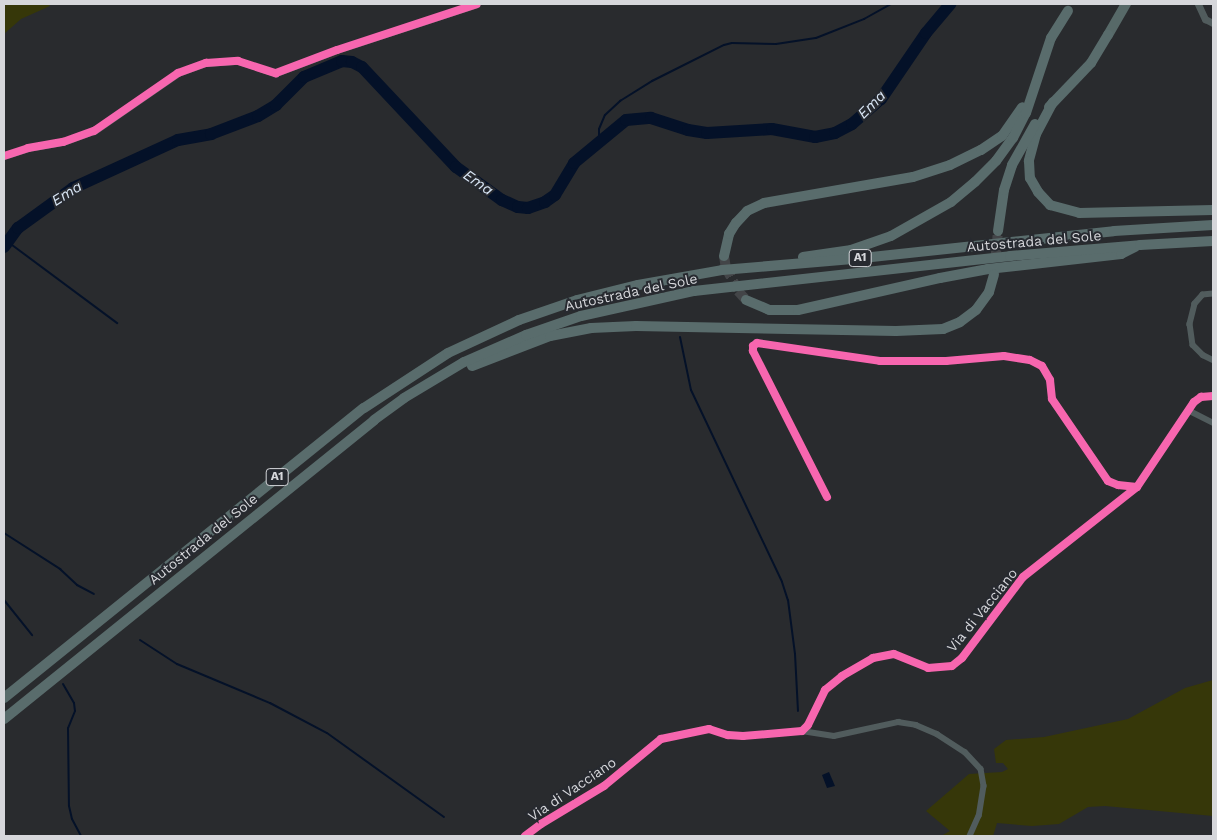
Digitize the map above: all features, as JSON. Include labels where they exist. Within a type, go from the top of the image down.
[{"type":"highway","points":[[998,231],[1004,190],[1012,164],[1026,139],[1053,102],[1090,63],[1126,4]]},
{"type":"highway","points":[[733,269],[750,263],[852,250],[890,236],[951,202],[975,182],[1007,148],[1026,113],[1051,38],[1071,7]]},
{"type":"highway","points":[[724,256],[729,234],[736,223],[747,212],[764,203],[913,177],[950,165],[982,150],[1002,136],[1017,117],[1039,78]]},
{"type":"highway","points":[[1053,102],[1036,134],[1029,161],[1030,178],[1038,192],[1050,205],[1079,212],[1213,210]]},
{"type":"highway","name":"Autostrada del Sole","points":[[4,698],[364,408],[448,353],[519,320],[577,300],[670,278],[722,270],[1114,231],[1213,225]]},
{"type":"highway","name":"Autostrada del Sole","points":[[4,719],[304,475],[382,414],[464,362],[509,342],[581,316],[664,297],[730,287],[990,267],[1010,256],[1140,245],[1213,242]]},
{"type":"highway","points":[[746,300],[768,310],[792,311],[990,267],[1007,267],[1121,254],[1140,245]]},
{"type":"highway","points":[[430,383],[525,344],[564,332],[591,328],[636,326],[896,331],[943,329],[960,322],[976,310],[988,292],[990,267]]},
{"type":"street","points":[[4,156],[28,148],[63,142],[94,131],[178,73],[206,63],[238,61],[276,73],[337,50],[477,4]]},
{"type":"street","points":[[1198,4],[1205,18],[1213,23]]},
{"type":"street","points":[[1213,294],[1203,296],[1194,304],[1190,324],[1193,345],[1203,355],[1213,360]]},
{"type":"street","points":[[827,497],[753,351],[753,346],[757,343],[880,361],[946,361],[1004,356],[1030,360],[1042,366],[1050,380],[1052,399],[1108,480],[1118,486],[1137,487]]},
{"type":"street","name":"Via di Vacciano","points":[[802,731],[808,725],[824,690],[842,676],[873,658],[894,654],[928,668],[942,668],[952,666],[962,658],[1023,577],[1137,487],[1188,410],[1201,397],[1213,396]]},
{"type":"street","points":[[1188,410],[1213,423]]},
{"type":"street","name":"Via di Vacciano","points":[[525,836],[541,824],[604,786],[662,739],[709,729],[728,735],[743,736],[802,731],[834,736],[898,722],[916,725],[937,734],[965,752],[981,769],[984,786],[979,816],[970,836]]},
{"type":"shaded area","points":[[4,4],[48,4],[50,6],[21,19],[4,34]]},
{"type":"shaded area","points":[[1213,680],[1213,816],[1105,806],[1088,807],[1059,824],[1032,826],[997,823],[993,836],[941,836],[950,831],[926,811],[969,774],[1002,772],[1008,769],[1003,763],[996,763],[994,749],[1006,740],[1044,737],[1128,719],[1185,688]]},
{"type":"water","points":[[829,772],[835,786],[827,788],[822,775]]},
{"type":"waterway","points":[[599,144],[599,129],[605,115],[620,101],[652,81],[724,45],[732,43],[776,44],[816,38],[864,19],[891,4]]},
{"type":"waterway","name":"Ema","points":[[4,247],[18,228],[73,188],[178,140],[211,134],[258,116],[276,105],[304,77],[342,61],[352,62],[362,67],[456,167],[502,200],[518,207],[528,208],[545,202],[555,195],[574,163],[626,120],[651,118],[688,130],[707,133],[772,129],[815,137],[835,133],[852,124],[881,99],[926,33],[950,4]]},
{"type":"waterway","points":[[8,242],[117,323]]},
{"type":"waterway","points":[[680,337],[691,390],[782,582],[788,600],[795,654],[798,711]]},
{"type":"waterway","points":[[4,533],[60,569],[77,585],[94,594]]},
{"type":"waterway","points":[[4,600],[32,635]]},
{"type":"waterway","points":[[140,640],[177,664],[270,703],[327,733],[444,817]]},
{"type":"waterway","points":[[63,684],[74,703],[75,711],[68,728],[69,806],[72,819],[81,836]]},
{"type":"tunnel","points":[[994,275],[998,231]]},
{"type":"tunnel","points":[[724,256],[726,268],[738,291],[746,300]]},
{"type":"cycle path","points":[[4,156],[28,148],[63,142],[94,131],[178,73],[206,63],[238,61],[276,73],[337,50],[477,4]]},
{"type":"cycle path","points":[[827,497],[753,351],[753,346],[757,343],[880,361],[946,361],[1004,356],[1030,360],[1042,366],[1050,380],[1052,399],[1108,481],[1118,485],[1137,487]]},
{"type":"cycle path","points":[[525,836],[541,824],[604,786],[661,739],[709,729],[728,735],[743,736],[802,731],[808,725],[825,690],[842,676],[873,658],[894,654],[928,668],[952,666],[962,658],[1023,577],[1137,487],[1194,402],[1201,397],[1213,396]]}]
